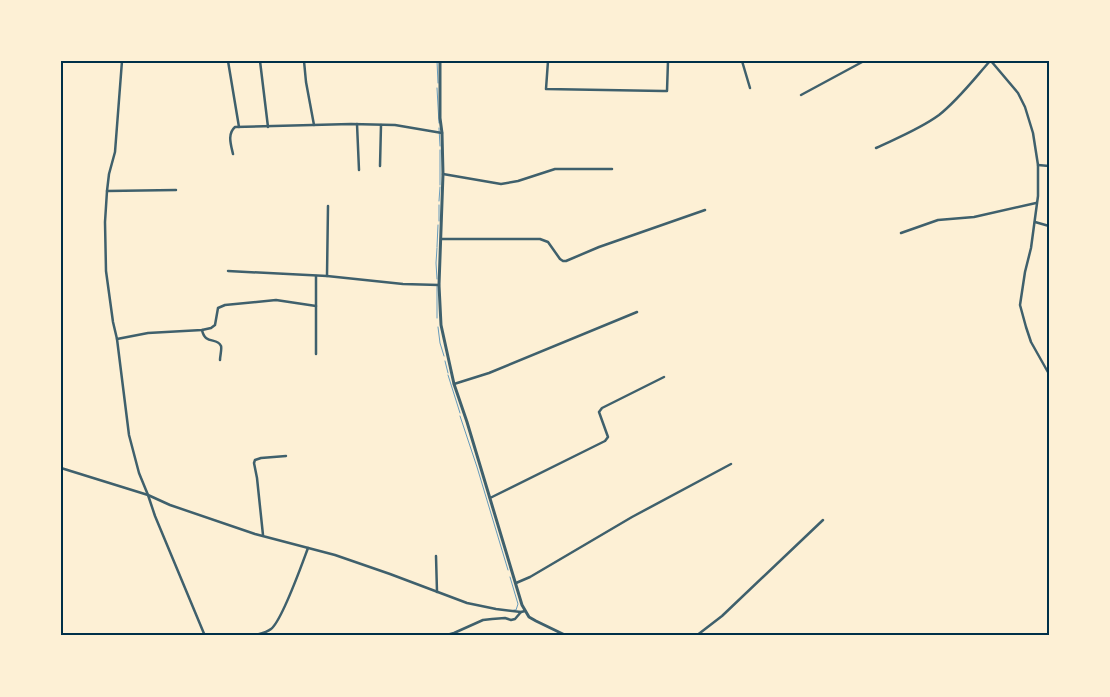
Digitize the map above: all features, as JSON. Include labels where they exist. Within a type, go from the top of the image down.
[{"type":"street","points":[[122,61],[115,152],[109,174],[105,222],[106,271],[129,435],[138,473],[205,636]]},
{"type":"street","points":[[228,61],[239,127]]},
{"type":"street","points":[[260,61],[268,127]]},
{"type":"street","points":[[304,61],[314,126]]},
{"type":"street","points":[[440,61],[440,118],[443,174],[440,285],[441,325],[454,384],[523,612]]},
{"type":"street","points":[[548,61],[546,89],[667,91],[668,61]]},
{"type":"street","points":[[742,61],[750,88]]},
{"type":"street","points":[[801,95],[864,61]]},
{"type":"street","points":[[876,148],[927,122],[950,106],[991,61],[1013,86],[1025,107],[1033,133],[1038,165],[1038,196],[1035,222],[1020,305],[1031,342],[1049,374]]},
{"type":"street","points":[[233,154],[230,136],[234,128],[239,127],[357,124],[395,126],[442,133]]},
{"type":"street","points":[[357,124],[359,170]]},
{"type":"street","points":[[380,166],[381,125]]},
{"type":"street","points":[[1038,165],[1049,166]]},
{"type":"street","points":[[443,174],[501,184],[518,181],[555,169],[612,169]]},
{"type":"street","points":[[107,191],[176,190]]},
{"type":"street","points":[[900,233],[938,220],[974,217],[1036,203]]},
{"type":"street","points":[[327,276],[328,206]]},
{"type":"street","points":[[441,239],[540,239],[548,242],[560,259],[566,261],[705,210]]},
{"type":"street","points":[[1035,222],[1049,226]]},
{"type":"street","points":[[228,271],[327,276],[403,284],[440,285]]},
{"type":"street","points":[[316,276],[316,354]]},
{"type":"street","points":[[117,339],[148,333],[202,330],[214,327],[218,308],[225,305],[276,300],[316,306]]},
{"type":"street","points":[[454,384],[489,373],[637,312]]},
{"type":"street","points":[[202,330],[205,338],[219,344],[221,347],[220,360]]},
{"type":"street","points":[[490,498],[605,441],[608,437],[600,417],[599,412],[602,408],[664,377]]},
{"type":"street","points":[[262,535],[255,460],[286,456]]},
{"type":"street","points":[[515,583],[530,577],[632,517],[731,464]]},
{"type":"street","points":[[61,468],[148,495],[170,505],[262,535],[335,555],[467,603],[523,612],[536,621],[567,636]]},
{"type":"street","points":[[696,636],[722,616],[823,520]]},
{"type":"street","points":[[252,636],[272,629],[279,618],[308,548]]},
{"type":"street","points":[[436,556],[437,592]]},
{"type":"street","points":[[444,636],[483,620],[515,619],[523,612]]},
{"type":"waterway","points":[[437,61],[438,83]]},
{"type":"waterway","points":[[437,88],[439,123]]},
{"type":"waterway","points":[[439,128],[440,146]]},
{"type":"waterway","points":[[440,150],[440,185]]},
{"type":"waterway","points":[[439,201],[440,187]]},
{"type":"waterway","points":[[439,205],[439,221]]},
{"type":"waterway","points":[[437,247],[438,225]]},
{"type":"waterway","points":[[437,248],[437,279]]},
{"type":"waterway","points":[[437,286],[437,318]]},
{"type":"waterway","points":[[438,327],[444,356]]},
{"type":"waterway","points":[[445,361],[448,373]]},
{"type":"waterway","points":[[448,375],[460,413]]},
{"type":"waterway","points":[[460,416],[508,570]]},
{"type":"waterway","points":[[510,577],[518,604],[516,610],[514,610]]}]
